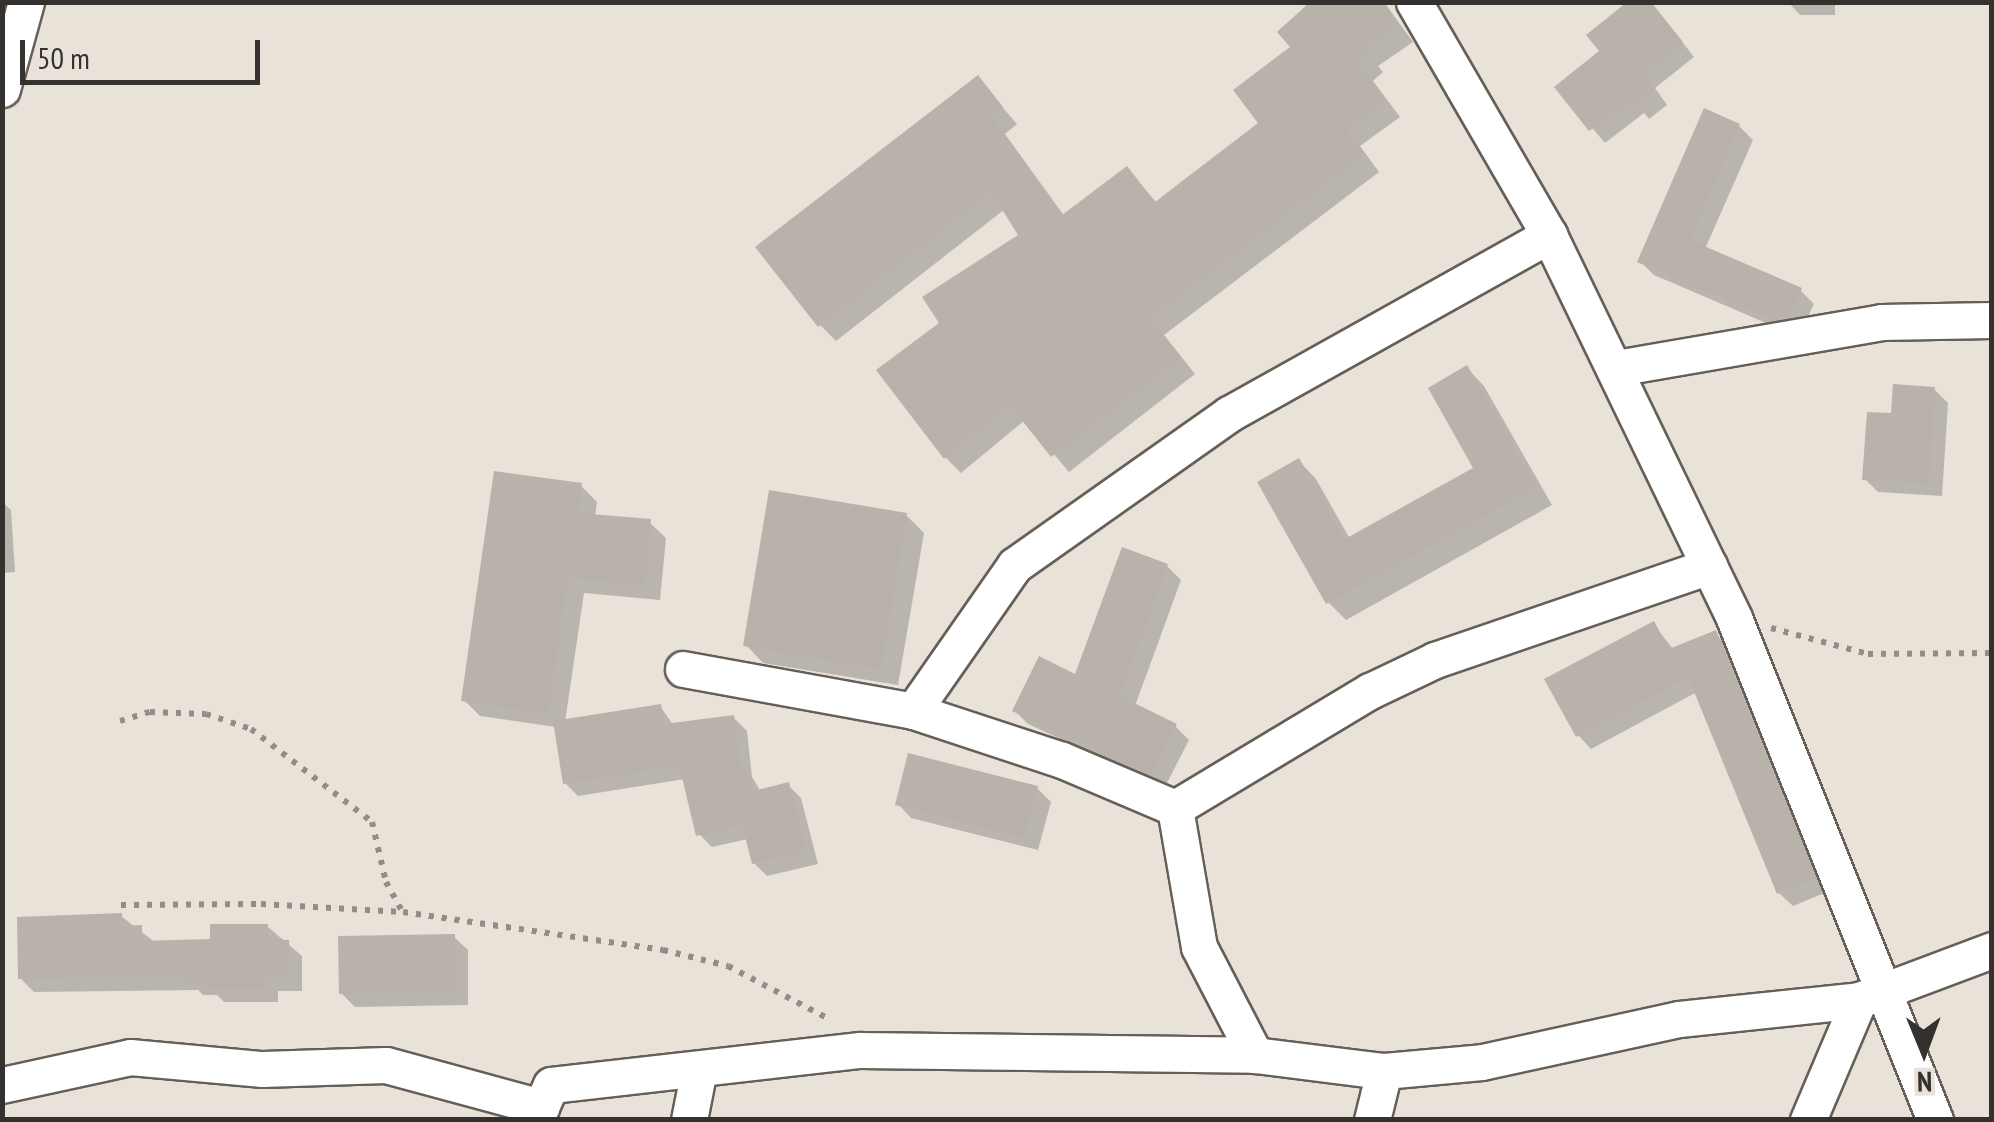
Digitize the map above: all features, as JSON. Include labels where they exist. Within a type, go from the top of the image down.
[{"type":"street","points":[[2,88],[26,2]]},
{"type":"street","points":[[1414,2],[1550,235],[1710,566],[1734,618],[1873,996],[1935,1120]]},
{"type":"street","points":[[914,711],[1015,565],[1230,414],[1550,235]]},
{"type":"street","points":[[1616,368],[1881,322],[1991,320]]},
{"type":"street","points":[[1175,808],[1370,691],[1435,660],[1710,566]]},
{"type":"street","points":[[683,669],[914,711],[1062,760],[1175,808]]},
{"type":"street","points":[[1175,808],[1200,947],[1256,1055]]},
{"type":"street","points":[[2,1085],[130,1057],[262,1069],[386,1064],[540,1107],[551,1085],[860,1050],[1256,1055],[1384,1071],[1482,1062],[1679,1019],[1873,996],[1992,950]]},
{"type":"street","points":[[1808,1120],[1873,996]]},
{"type":"street","points":[[689,1120],[699,1069]]},
{"type":"street","points":[[1372,1120],[1384,1071]]},
{"type":"path","points":[[1734,618],[1868,654],[1992,652]]},
{"type":"path","points":[[120,721],[150,712],[206,714],[251,729],[372,822],[386,882],[403,912]]},
{"type":"path","points":[[120,906],[261,904],[403,912],[663,950],[728,966],[824,1013],[860,1050]]},
{"type":"building","points":[[1310,2],[1382,2],[1398,24],[1364,49],[1369,55],[1358,64],[1386,100],[1345,129],[1365,154],[1150,318],[1181,357],[1051,457],[1009,404],[944,459],[876,370],[939,323],[922,297],[1018,235],[991,192],[818,327],[755,247],[978,75],[1003,107],[991,116],[1062,215],[1127,166],[1155,202],[1258,123],[1233,90],[1290,47],[1277,32]]},
{"type":"building","points":[[1627,2],[1651,2],[1683,42],[1643,74],[1656,90],[1634,107],[1629,101],[1589,131],[1554,87],[1599,51],[1586,35]]},
{"type":"building","points":[[1704,108],[1740,124],[1690,240],[1802,288],[1789,316],[1772,319],[1637,262]]},
{"type":"building","points":[[1467,365],[1536,487],[1326,604],[1257,482],[1299,458],[1345,539],[1473,468],[1428,388]]},
{"type":"building","points":[[1893,384],[1935,387],[1929,484],[1862,480],[1867,412],[1891,413]]},
{"type":"building","points":[[494,471],[582,483],[578,513],[651,519],[645,585],[568,578],[548,714],[461,701]]},
{"type":"building","points":[[769,490],[907,513],[881,669],[743,646]]},
{"type":"building","points":[[1122,547],[1168,564],[1120,696],[1177,724],[1151,775],[1012,711],[1039,656],[1075,674]]},
{"type":"building","points":[[1654,621],[1669,649],[1716,630],[1815,878],[1777,894],[1688,677],[1576,737],[1544,679]]},
{"type":"building","points":[[661,704],[664,724],[734,715],[741,769],[747,768],[753,791],[789,782],[806,851],[752,864],[742,825],[696,836],[679,765],[563,784],[553,721]]},
{"type":"building","points":[[908,753],[1038,786],[1025,838],[895,805]]},
{"type":"building","points":[[122,913],[123,926],[142,925],[142,941],[210,939],[210,924],[268,924],[267,939],[289,940],[289,978],[265,978],[265,989],[208,989],[208,982],[187,982],[187,977],[18,979],[17,917]]},
{"type":"building","points":[[455,934],[456,992],[339,994],[338,936]]}]
